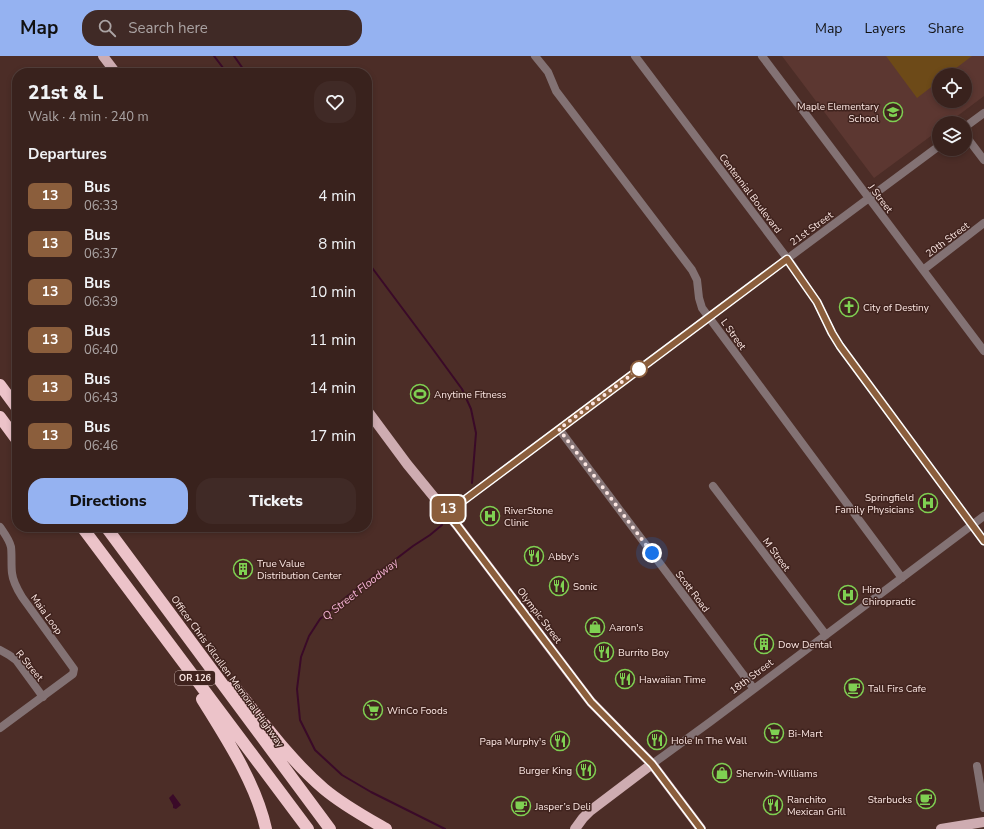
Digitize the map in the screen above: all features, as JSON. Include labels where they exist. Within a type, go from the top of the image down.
[{"type":"highway","points":[[0,385],[12,401]]},
{"type":"highway","points":[[0,418],[12,434]]},
{"type":"highway","name":"OR 126","points":[[86,532],[308,829]]},
{"type":"highway","name":"Officer Chris Kilcullen Memorial Highway","points":[[110,532],[330,829]]},
{"type":"highway","points":[[142,575],[295,761],[314,780],[344,805],[386,829]]},
{"type":"highway","points":[[159,630],[227,739],[254,791],[266,829]]},
{"type":"main road","points":[[103,56],[112,68]]},
{"type":"main road","name":"Olympic Street","points":[[372,417],[407,464],[456,524],[591,702],[652,764],[701,829]]},
{"type":"main road","name":"18th Street","points":[[575,829],[590,811],[652,764]]},
{"type":"main road","points":[[941,829],[984,822]]},
{"type":"street","name":"L Street","points":[[536,56],[548,72],[556,91],[692,270],[696,280],[702,308],[902,578]]},
{"type":"street","name":"Centennial Boulevard","points":[[635,56],[787,259],[817,302],[840,346],[984,541]]},
{"type":"street","name":"J Street","points":[[762,56],[984,352]]},
{"type":"street","points":[[972,122],[984,113]]},
{"type":"street","points":[[972,144],[984,160]]},
{"type":"street","name":"21st Street","points":[[445,511],[459,504],[932,151]]},
{"type":"street","name":"20th Street","points":[[923,270],[984,224]]},
{"type":"street","name":"Scott Road","points":[[559,429],[754,689]]},
{"type":"street","name":"M Street","points":[[713,486],[826,635]]},
{"type":"street","name":"18th Street","points":[[652,764],[984,516]]},
{"type":"street","name":"Maia Loop","points":[[0,527],[10,546],[13,580],[17,589],[74,669],[73,674],[0,728]]},
{"type":"street","name":"R Street","points":[[0,650],[16,660],[43,697]]},
{"type":"street","points":[[977,766],[984,808]]},
{"type":"shaded area","name":"Maple Elementary School","points":[[782,56],[984,56],[984,96],[972,105],[972,68],[932,68],[932,108],[968,108],[957,116],[932,116],[932,135],[874,178]]},
{"type":"shaded area","points":[[886,56],[972,56],[956,68],[932,68],[932,86],[917,98]]},
{"type":"shaded area","points":[[173,794],[181,805],[176,809],[173,808],[169,798]]},
{"type":"waterway","name":"Q Street Floodway","points":[[214,56],[223,68]]},
{"type":"waterway","points":[[234,56],[242,68]]},
{"type":"waterway","name":"Q Street Floodway","points":[[372,268],[462,389],[471,409],[476,433],[472,483]]},
{"type":"waterway","name":"Q Street Floodway","points":[[442,525],[345,598],[320,619],[309,636],[301,657],[297,689],[300,720],[315,750],[342,775],[371,792],[445,829]]},
{"type":"bus line","name":"13","points":[[701,829],[652,764],[591,702],[445,511],[459,504],[787,259],[817,302],[840,346],[984,541]]},
{"type":"place","name":"Maple Elementary School","points":[[893,112]]},
{"type":"place","name":"City of Destiny","points":[[849,307]]},
{"type":"place","name":"Anytime Fitness","points":[[420,394]]},
{"type":"place","name":"Springfield Family Physicians","points":[[928,503]]},
{"type":"place","name":"RiverStone Clinic","points":[[490,516]]},
{"type":"place","name":"Abby's","points":[[534,556]]},
{"type":"place","name":"True Value Distribution Center","points":[[243,569]]},
{"type":"place","name":"Sonic","points":[[559,586]]},
{"type":"place","name":"Hiro Chiropractic","points":[[848,595]]},
{"type":"place","name":"Aaron's","points":[[595,627]]},
{"type":"place","name":"Dow Dental","points":[[764,644]]},
{"type":"place","name":"Burrito Boy","points":[[604,652]]},
{"type":"place","name":"Hawaiian Time","points":[[625,679]]},
{"type":"place","name":"Tall Firs Cafe","points":[[854,688]]},
{"type":"place","name":"WinCo Foods","points":[[373,710]]},
{"type":"place","name":"Bi-Mart","points":[[774,733]]},
{"type":"place","name":"Hole In The Wall","points":[[657,740]]},
{"type":"place","name":"Papa Murphy's","points":[[560,741]]},
{"type":"place","name":"Burger King","points":[[586,770]]},
{"type":"place","name":"Sherwin-Williams","points":[[722,773]]},
{"type":"place","name":"Starbucks","points":[[926,799]]},
{"type":"place","name":"Ranchito Mexican Grill","points":[[773,805]]},
{"type":"place","name":"Jasper’s Deli","points":[[521,806]]},
{"type":"route","points":[[639,369],[559,429],[652,553]]}]
